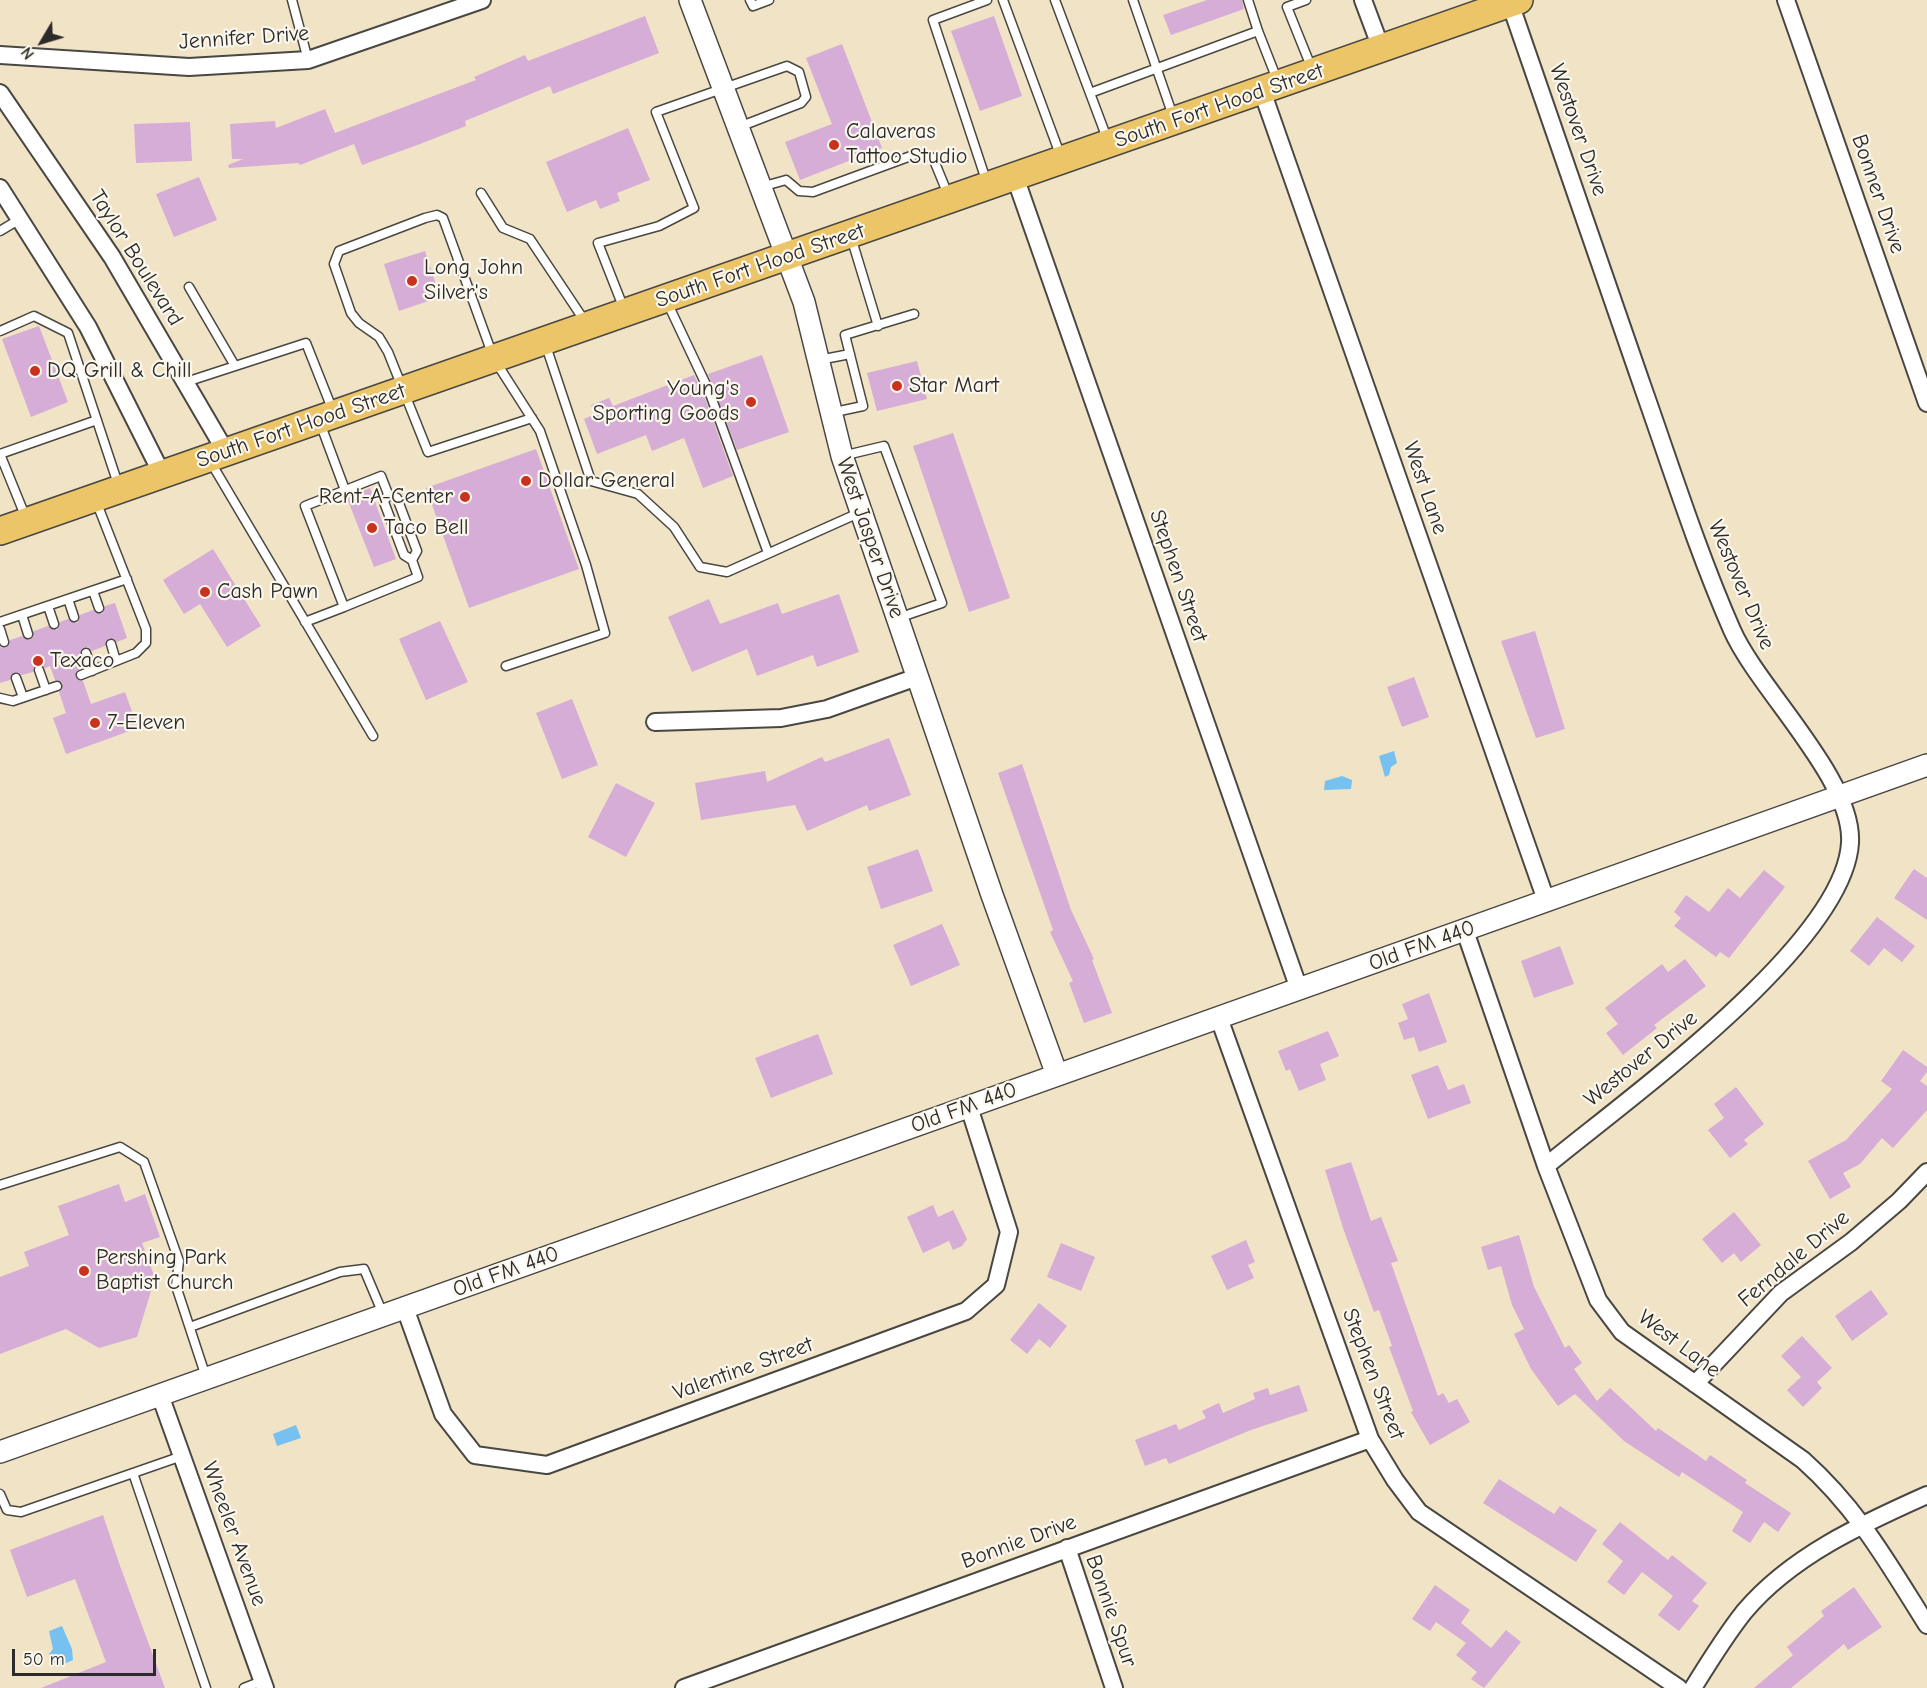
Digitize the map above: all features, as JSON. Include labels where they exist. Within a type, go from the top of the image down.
[{"type":"highway","name":"South Fort Hood Street","points":[[0,531],[1515,2]]},
{"type":"street","name":"Jennifer Drive","points":[[0,55],[189,67],[308,60],[482,0]]},
{"type":"street","name":"West Jasper Drive","points":[[690,0],[804,303],[842,456],[1057,1075]]},
{"type":"street","points":[[1363,0],[1381,48]]},
{"type":"street","name":"Bonner Drive","points":[[1786,0],[1927,403]]},
{"type":"street","name":"Westover Drive","points":[[1515,2],[1694,534],[1733,632],[1751,665],[1799,729],[1839,796],[1850,843],[1839,881],[1812,926],[1762,984],[1718,1026],[1546,1166]]},
{"type":"street","name":"West Lane","points":[[1270,88],[1546,900]]},
{"type":"street","name":"Taylor Boulevard","points":[[0,93],[112,257],[186,382],[217,455]]},
{"type":"street","name":"Stephen Street","points":[[1016,177],[1299,989]]},
{"type":"street","points":[[0,188],[88,327],[162,474]]},
{"type":"street","points":[[655,722],[780,718],[827,709],[917,677]]},
{"type":"street","name":"Old FM 440","points":[[0,1452],[1927,765]]},
{"type":"street","name":"West Lane","points":[[1465,931],[1546,1166],[1598,1300],[1622,1332],[1803,1460],[1844,1499],[1863,1524],[1927,1624]]},
{"type":"street","name":"Stephen Street","points":[[1219,1018],[1371,1439],[1395,1480],[1419,1512],[1679,1688]]},
{"type":"street","name":"Valentine Street","points":[[405,1308],[443,1414],[475,1455],[547,1465],[966,1311],[996,1285],[1010,1232],[969,1107]]},
{"type":"street","name":"Ferndale Drive","points":[[1695,1384],[1781,1293],[1851,1242],[1899,1201],[1927,1172]]},
{"type":"street","name":"Wheeler Avenue","points":[[160,1395],[264,1684]]},
{"type":"street","name":"Bonnie Drive","points":[[684,1688],[1371,1439]]},
{"type":"street","points":[[1693,1688],[1713,1655],[1745,1611],[1781,1578],[1828,1544],[1863,1524],[1927,1495]]},
{"type":"street","name":"Bonnie Spur","points":[[1067,1548],[1114,1688]]},
{"type":"lane","points":[[292,0],[308,60]]},
{"type":"lane","points":[[750,0],[753,6],[769,0]]},
{"type":"lane","points":[[987,0],[933,20],[988,186]]},
{"type":"lane","points":[[1003,0],[1062,160]]},
{"type":"lane","points":[[1055,0],[1109,144]]},
{"type":"lane","points":[[1133,0],[1175,121]]},
{"type":"lane","points":[[1248,0],[1258,31],[1270,88]]},
{"type":"lane","points":[[1306,0],[1287,7],[1313,72]]},
{"type":"lane","points":[[1090,93],[1258,31]]},
{"type":"lane","points":[[626,313],[598,243],[658,226],[694,208],[656,112],[787,66],[799,72],[806,97],[801,103],[738,128]]},
{"type":"lane","points":[[761,187],[786,180],[799,191],[813,192],[919,153],[933,158],[950,200]]},
{"type":"lane","points":[[481,193],[503,228],[530,239],[588,326]]},
{"type":"lane","points":[[506,666],[605,633],[586,565],[540,431],[532,418],[494,359],[442,218],[437,215],[425,218],[339,251],[334,264],[351,313],[359,323],[379,337],[428,452],[532,418]]},
{"type":"lane","points":[[0,231],[20,219]]},
{"type":"lane","points":[[850,235],[878,326]]},
{"type":"lane","points":[[189,287],[235,366]]},
{"type":"lane","points":[[666,299],[710,391],[768,553]]},
{"type":"lane","points":[[830,413],[863,406],[845,335],[914,314]]},
{"type":"lane","points":[[0,331],[34,316],[68,333],[97,420],[107,493],[127,579],[146,629],[146,643],[136,653],[81,675]]},
{"type":"lane","points":[[544,341],[591,481],[638,494],[674,526],[700,567],[727,572],[861,512]]},
{"type":"lane","points":[[186,382],[306,343],[345,490]]},
{"type":"lane","points":[[819,360],[850,354]]},
{"type":"lane","points":[[28,521],[0,454],[97,420]]},
{"type":"lane","points":[[842,456],[884,446],[942,603],[897,619]]},
{"type":"lane","points":[[217,455],[305,622],[373,736]]},
{"type":"lane","points":[[344,607],[305,506],[381,476],[388,494],[397,498],[417,551],[412,560]]},
{"type":"lane","points":[[305,622],[418,577],[412,560],[404,555],[384,502],[388,494]]},
{"type":"lane","points":[[0,622],[127,579]]},
{"type":"lane","points":[[93,591],[99,609]]},
{"type":"lane","points":[[68,599],[74,617]]},
{"type":"lane","points":[[48,606],[54,624]]},
{"type":"lane","points":[[22,615],[28,634]]},
{"type":"lane","points":[[0,629],[4,642]]},
{"type":"lane","points":[[111,644],[116,661]]},
{"type":"lane","points":[[86,653],[92,671]]},
{"type":"lane","points":[[39,670],[46,690]]},
{"type":"lane","points":[[16,678],[23,697]]},
{"type":"lane","points":[[0,698],[13,701],[57,686]]},
{"type":"lane","points":[[0,1185],[120,1147],[144,1162],[179,1261],[176,1286],[207,1379]]},
{"type":"lane","points":[[190,1327],[340,1272],[364,1269],[383,1316]]},
{"type":"lane","points":[[0,1494],[7,1510],[21,1512],[182,1456]]},
{"type":"lane","points":[[133,1473],[206,1688]]},
{"type":"lane","points":[[244,1688],[264,1684]]},
{"type":"water","points":[[1394,751],[1397,763],[1391,767],[1389,775],[1385,777],[1379,756]]},
{"type":"water","points":[[1342,776],[1352,780],[1351,789],[1324,790],[1325,781]]},
{"type":"water","points":[[296,1425],[301,1438],[277,1446],[273,1434]]},
{"type":"water","points":[[62,1626],[72,1649],[73,1660],[57,1667],[49,1654],[53,1649],[49,1631]]},
{"type":"building","points":[[1207,0],[1242,0],[1244,9],[1171,35],[1163,15]]},
{"type":"building","points":[[645,16],[659,53],[553,94],[550,86],[465,121],[466,126],[420,144],[362,165],[354,144],[300,165],[299,163],[229,168],[228,165],[243,159],[232,159],[230,124],[275,121],[276,128],[325,109],[335,133],[476,80],[474,77],[525,55],[528,61]]},
{"type":"building","points":[[994,16],[1022,96],[980,111],[951,31]]},
{"type":"building","points":[[842,44],[882,148],[800,180],[785,142],[832,124],[806,58]]},
{"type":"building","points":[[190,122],[192,161],[136,163],[134,124]]},
{"type":"building","points":[[628,128],[650,180],[617,193],[620,201],[600,209],[596,200],[567,212],[546,162]]},
{"type":"building","points":[[199,177],[217,220],[174,237],[156,194]]},
{"type":"building","name":"Long John Silver's","points":[[425,251],[440,297],[399,311],[384,264]]},
{"type":"building","name":"DQ Grill & Chill","points":[[39,326],[68,402],[31,417],[2,339]]},
{"type":"building","name":"Young's Sporting Goods","points":[[762,355],[789,432],[737,450],[708,374]]},
{"type":"building","name":"Star Mart","points":[[917,361],[927,399],[877,411],[867,373]]},
{"type":"building","points":[[694,375],[703,393],[733,476],[703,488],[684,438],[652,451],[646,435],[597,454],[584,419],[595,414],[591,405],[609,398],[613,406]]},
{"type":"building","points":[[953,433],[1010,598],[969,612],[913,446]]},
{"type":"building","points":[[536,449],[579,569],[469,608],[426,488]]},
{"type":"building","name":"Taco Bell","points":[[370,488],[396,559],[374,567],[347,498]]},
{"type":"building","name":"Cash Pawn","points":[[213,549],[261,626],[227,647],[200,604],[184,614],[163,580]]},
{"type":"building","points":[[839,594],[859,652],[817,667],[813,655],[757,676],[747,649],[692,672],[668,617],[709,599],[720,624],[778,603],[782,614]]},
{"type":"building","name":"Texaco","points":[[115,603],[127,638],[117,642],[109,638],[105,646],[92,651],[88,647],[82,648],[80,655],[75,657],[79,669],[75,677],[83,681],[91,704],[125,692],[138,728],[66,754],[53,718],[66,713],[59,692],[63,683],[55,680],[50,666],[45,668],[40,664],[34,666],[33,672],[22,675],[14,672],[10,680],[0,683],[0,647],[6,648],[10,640],[22,636],[30,640],[34,631],[48,626],[57,630],[60,622],[68,619],[77,623],[80,615],[93,610],[102,614],[105,606]]},
{"type":"building","points":[[440,621],[468,682],[426,700],[399,639]]},
{"type":"building","points":[[1535,631],[1565,729],[1536,738],[1501,641]]},
{"type":"building","points":[[1414,677],[1429,717],[1402,727],[1387,687]]},
{"type":"building","points":[[572,699],[598,765],[562,779],[536,713]]},
{"type":"building","points":[[889,738],[911,795],[869,811],[867,805],[807,831],[795,805],[701,820],[695,783],[765,771],[767,782],[822,757],[825,762]]},
{"type":"building","points":[[1022,764],[1071,910],[1094,959],[1092,960],[1112,1013],[1084,1023],[1069,983],[1073,981],[1050,932],[1053,930],[998,773]]},
{"type":"building","points":[[616,783],[655,803],[626,857],[588,837]]},
{"type":"building","points":[[918,849],[933,891],[881,909],[867,867]]},
{"type":"building","points":[[1914,869],[1927,878],[1927,920],[1894,898]]},
{"type":"building","points":[[1764,870],[1785,887],[1729,958],[1720,952],[1716,957],[1674,926],[1681,918],[1674,912],[1686,895],[1709,912],[1728,888],[1740,898]]},
{"type":"building","points":[[1877,917],[1915,946],[1902,962],[1884,948],[1869,966],[1850,951]]},
{"type":"building","points":[[942,924],[960,965],[911,986],[893,945]]},
{"type":"building","points":[[1560,946],[1574,984],[1534,998],[1521,961]]},
{"type":"building","points":[[1685,959],[1706,986],[1654,1025],[1657,1028],[1623,1055],[1606,1033],[1618,1024],[1605,1008],[1662,964],[1668,972]]},
{"type":"building","points":[[1429,993],[1447,1042],[1419,1052],[1414,1037],[1404,1040],[1398,1023],[1408,1019],[1402,1004]]},
{"type":"building","points":[[1328,1031],[1339,1056],[1320,1064],[1326,1080],[1299,1091],[1290,1069],[1286,1071],[1278,1051]]},
{"type":"building","points":[[818,1034],[833,1074],[771,1098],[755,1058]]},
{"type":"building","points":[[1903,1050],[1927,1067],[1927,1072],[1920,1081],[1927,1086],[1927,1110],[1893,1148],[1882,1138],[1860,1164],[1843,1173],[1851,1187],[1830,1199],[1808,1161],[1846,1140],[1892,1089],[1881,1081]]},
{"type":"building","points":[[1438,1065],[1448,1090],[1464,1084],[1471,1103],[1428,1119],[1411,1075]]},
{"type":"building","points":[[1736,1087],[1764,1124],[1744,1140],[1748,1144],[1730,1158],[1708,1130],[1724,1118],[1714,1104]]},
{"type":"building","points":[[1351,1162],[1371,1221],[1381,1217],[1398,1261],[1391,1263],[1438,1396],[1443,1393],[1449,1403],[1457,1399],[1470,1422],[1430,1445],[1411,1412],[1413,1411],[1389,1347],[1392,1346],[1379,1310],[1374,1312],[1344,1231],[1325,1170]]},
{"type":"building","name":"Pershing Park Baptist Church","points":[[119,1184],[125,1202],[145,1194],[160,1237],[142,1243],[155,1278],[137,1337],[99,1348],[66,1329],[0,1354],[0,1277],[29,1266],[24,1252],[69,1235],[58,1206]]},
{"type":"building","points":[[933,1205],[938,1217],[953,1210],[967,1239],[962,1246],[953,1250],[949,1241],[923,1253],[907,1217]]},
{"type":"building","points":[[1734,1212],[1761,1245],[1741,1262],[1734,1253],[1722,1263],[1702,1239]]},
{"type":"building","points":[[1519,1235],[1534,1287],[1565,1348],[1569,1345],[1582,1363],[1574,1369],[1597,1401],[1610,1388],[1656,1431],[1658,1428],[1706,1461],[1710,1455],[1747,1480],[1745,1483],[1791,1513],[1778,1532],[1764,1522],[1750,1543],[1732,1531],[1743,1512],[1682,1472],[1679,1477],[1624,1441],[1575,1394],[1558,1406],[1531,1369],[1514,1334],[1524,1329],[1512,1305],[1501,1266],[1488,1270],[1481,1247]]},
{"type":"building","points":[[1246,1240],[1255,1262],[1248,1265],[1254,1278],[1227,1290],[1211,1256]]},
{"type":"building","points":[[1061,1243],[1095,1257],[1081,1291],[1047,1277]]},
{"type":"building","points":[[1871,1290],[1888,1314],[1852,1341],[1835,1316]]},
{"type":"building","points":[[1039,1303],[1067,1326],[1050,1348],[1039,1339],[1027,1354],[1010,1340]]},
{"type":"building","points":[[1802,1336],[1832,1368],[1817,1382],[1822,1388],[1803,1407],[1787,1390],[1801,1377],[1781,1356]]},
{"type":"building","points":[[1299,1385],[1308,1411],[1251,1430],[1169,1464],[1166,1458],[1145,1466],[1135,1440],[1176,1424],[1179,1430],[1206,1418],[1202,1411],[1219,1403],[1223,1413],[1255,1399],[1253,1393],[1268,1388],[1270,1395]]},
{"type":"building","points":[[1499,1479],[1554,1514],[1560,1506],[1597,1530],[1576,1562],[1483,1503]]},
{"type":"building","points":[[103,1515],[165,1688],[41,1688],[106,1662],[75,1579],[27,1597],[10,1550]]},
{"type":"building","points":[[1620,1522],[1668,1560],[1672,1555],[1707,1583],[1692,1601],[1699,1606],[1679,1631],[1658,1615],[1673,1596],[1642,1572],[1624,1595],[1607,1582],[1623,1561],[1602,1544]]},
{"type":"building","points":[[1435,1585],[1470,1610],[1461,1623],[1491,1648],[1506,1630],[1521,1642],[1484,1688],[1471,1679],[1477,1672],[1456,1655],[1466,1643],[1436,1622],[1430,1631],[1412,1619]]},
{"type":"building","points":[[1854,1587],[1882,1627],[1848,1650],[1844,1644],[1791,1688],[1754,1688],[1793,1655],[1787,1647],[1824,1616],[1821,1611]]},
{"type":"place","name":"Calaveras Tattoo Studio","points":[[834,145]]},
{"type":"place","name":"Long John Silver's","points":[[412,281]]},
{"type":"place","name":"DQ Grill & Chill","points":[[35,371]]},
{"type":"place","name":"Star Mart","points":[[897,386]]},
{"type":"place","name":"Young's Sporting Goods","points":[[751,402]]},
{"type":"place","name":"Dollar General","points":[[526,481]]},
{"type":"place","name":"Rent-A-Center","points":[[465,497]]},
{"type":"place","name":"Taco Bell","points":[[372,528]]},
{"type":"place","name":"Cash Pawn","points":[[205,592]]},
{"type":"place","name":"Texaco","points":[[38,661]]},
{"type":"place","name":"7-Eleven","points":[[95,723]]},
{"type":"place","name":"Pershing Park Baptist Church","points":[[84,1271]]}]
